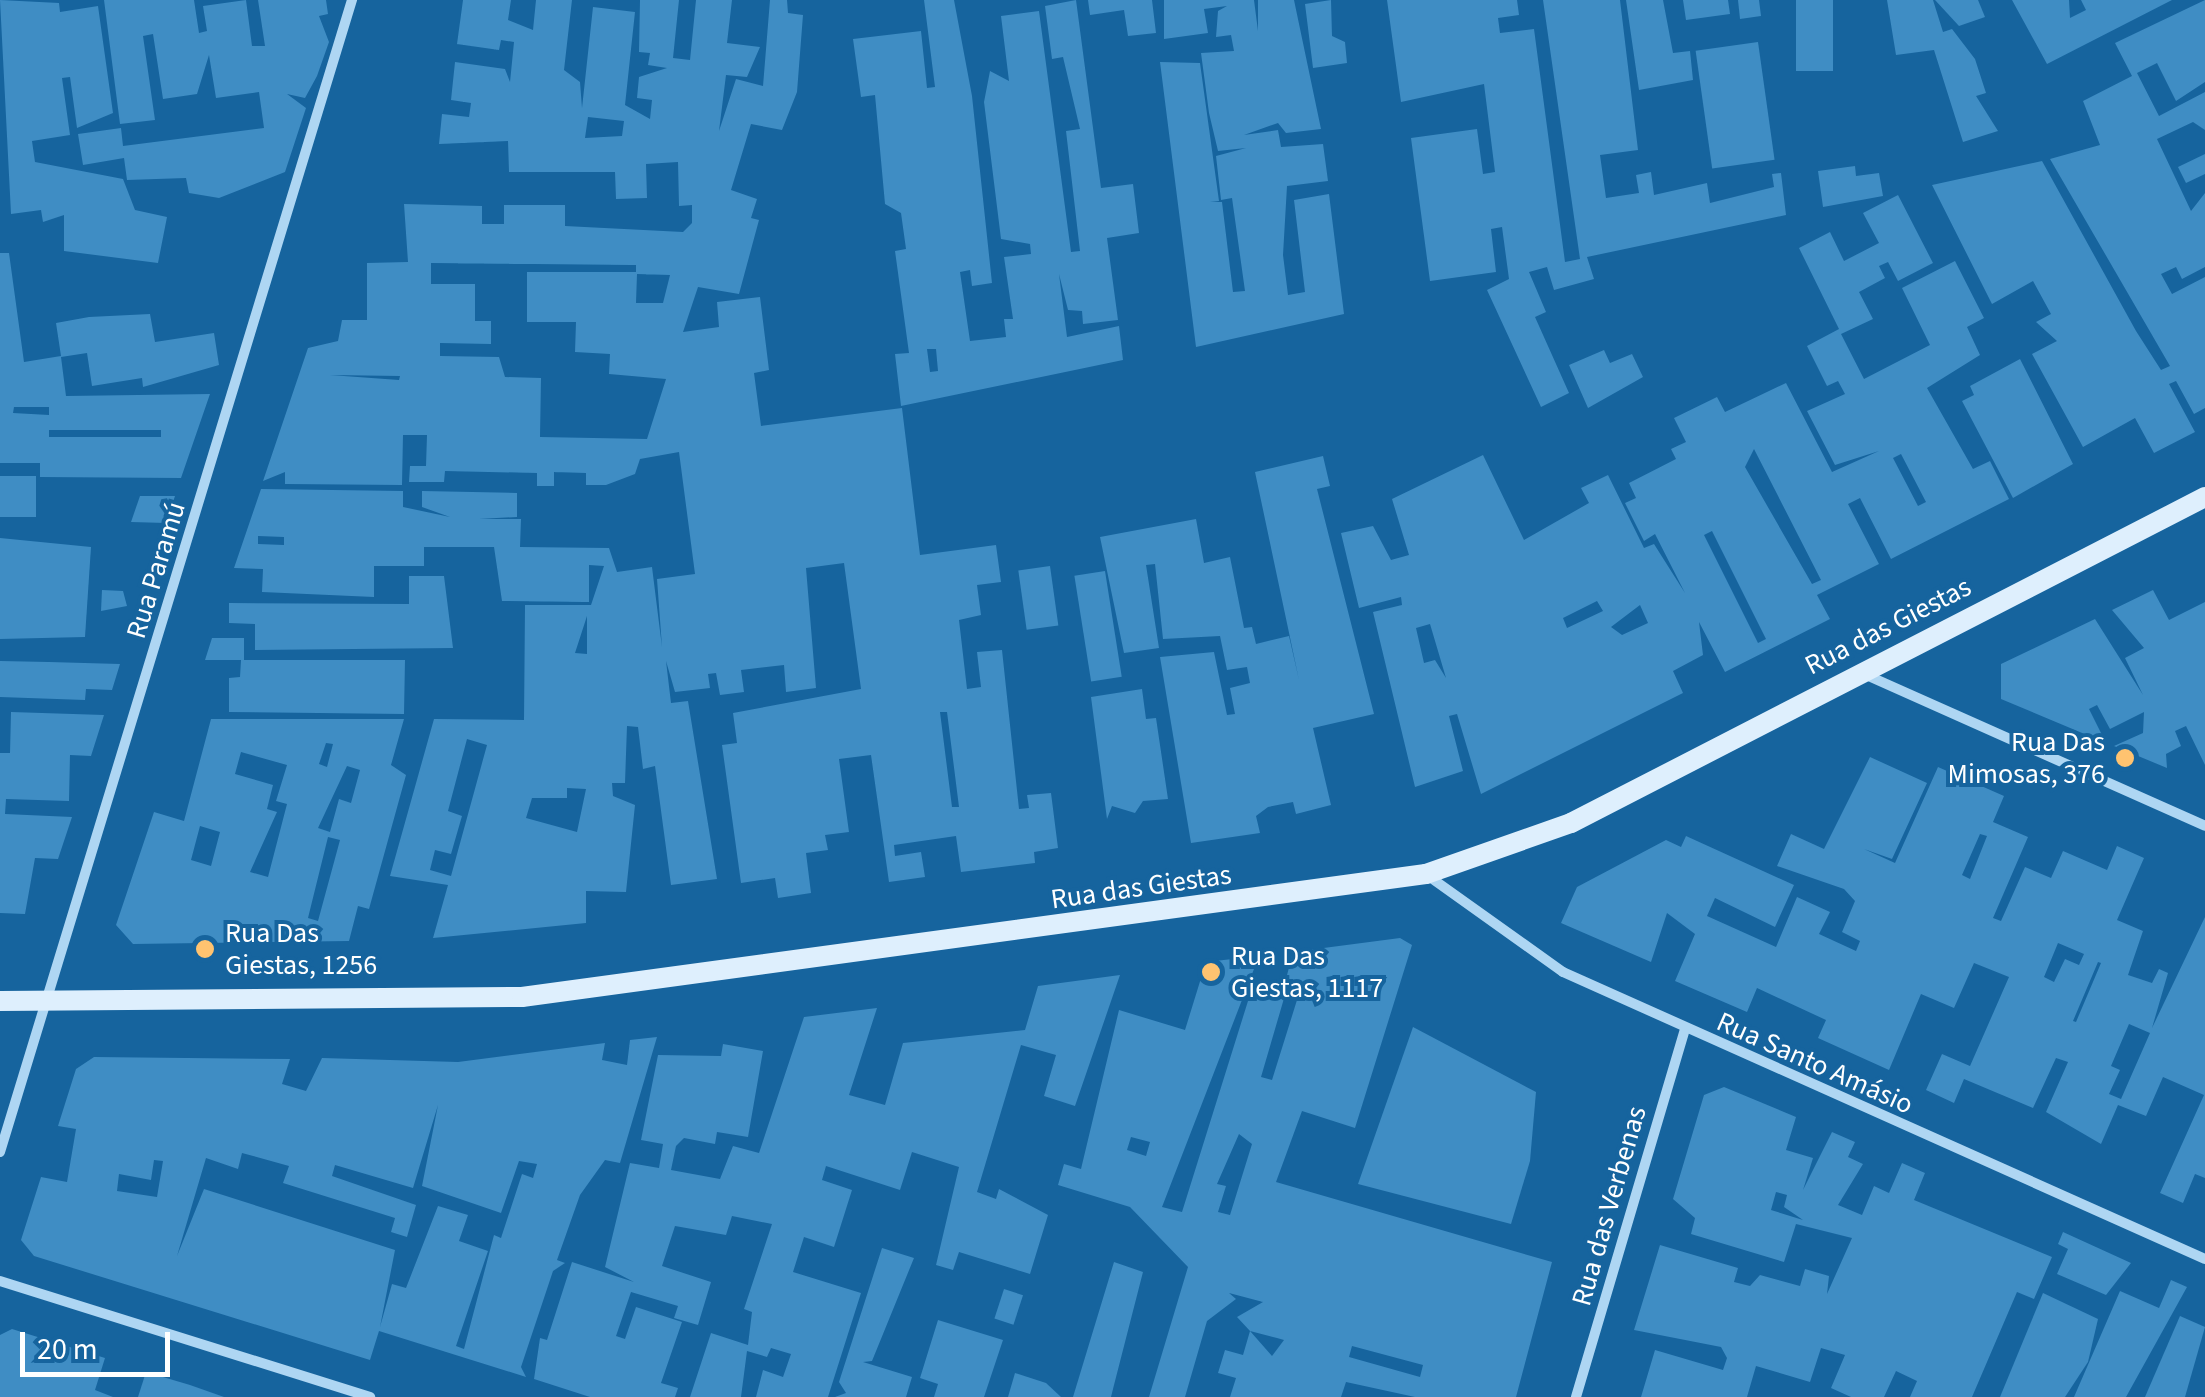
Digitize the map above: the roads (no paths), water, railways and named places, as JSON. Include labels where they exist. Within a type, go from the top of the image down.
[{"type":"main road","name":"Rua das Giestas","points":[[0,1001],[522,996],[1426,874],[1571,823],[1858,672],[2205,497]]},
{"type":"street","name":"Rua Paramú","points":[[0,1152],[50,1001],[352,0]]},
{"type":"street","points":[[1858,672],[2205,826]]},
{"type":"street","name":"Rua Santo Amásio","points":[[1426,874],[1548,962],[1685,1029],[2205,1259]]},
{"type":"street","name":"Rua das Verbenas","points":[[1576,1397],[1685,1029]]},
{"type":"street","points":[[0,1281],[370,1397]]},
{"type":"place","name":"Rua Das Mimosas, 376","points":[[2125,758]]},
{"type":"place","name":"Rua Das Giestas, 1256","points":[[205,949]]},
{"type":"place","name":"Rua Das Giestas, 1117","points":[[1211,972]]}]
